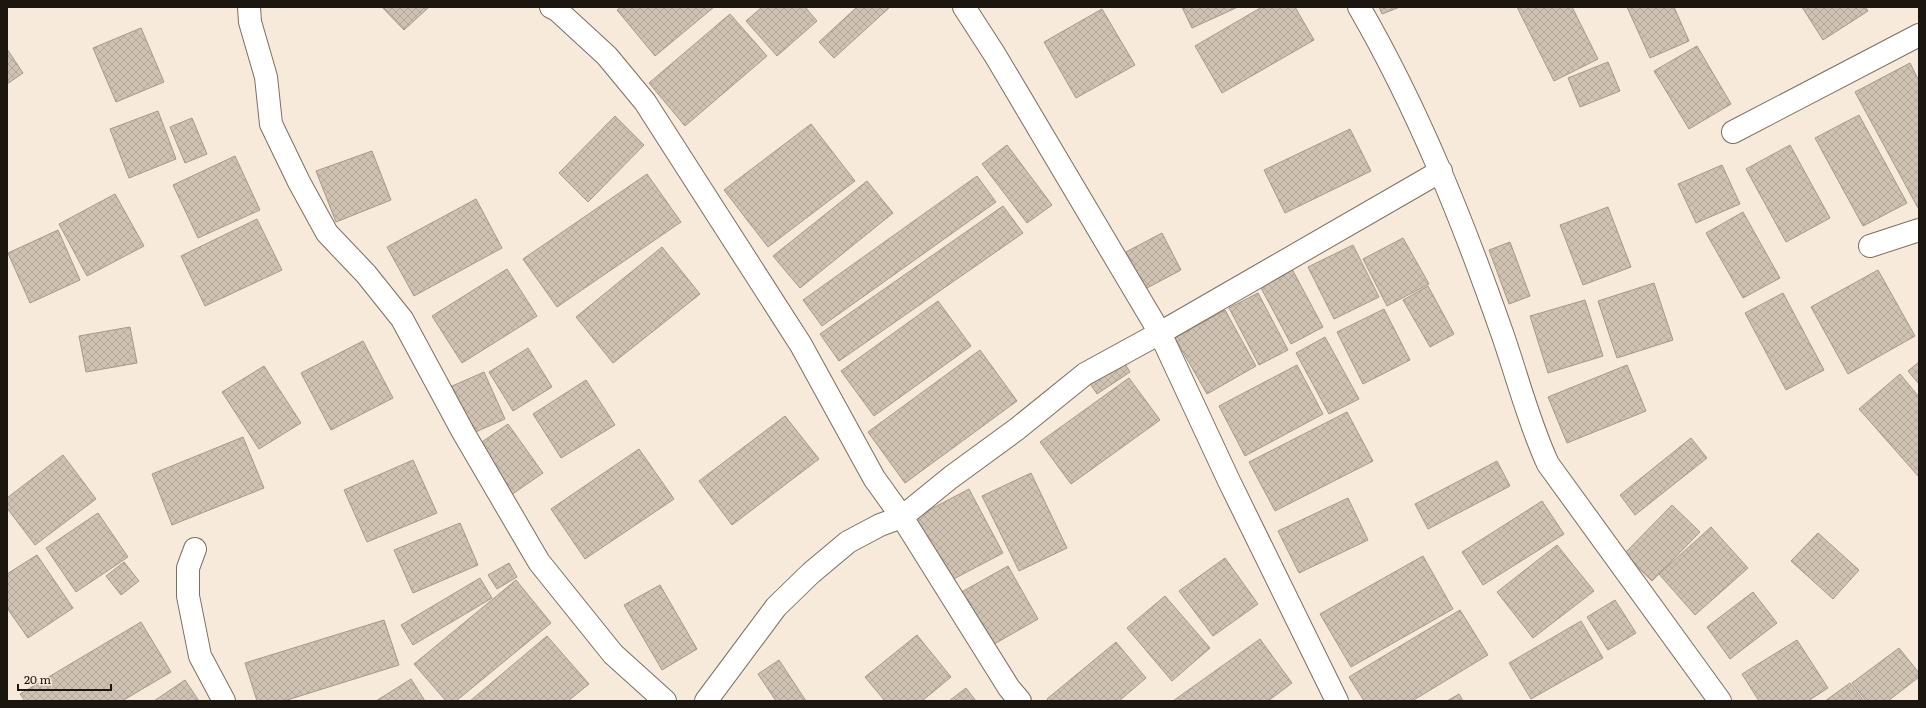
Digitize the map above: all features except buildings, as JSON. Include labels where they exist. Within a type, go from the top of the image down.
[{"type":"street","points":[[249,7],[250,22],[266,77],[271,124],[299,182],[327,233],[366,274],[402,319],[463,432],[539,562],[613,654],[665,701]]},
{"type":"street","points":[[551,7],[557,10],[607,56],[645,102],[801,345],[874,478],[902,518],[1009,688],[1020,701]]},
{"type":"street","points":[[964,7],[995,56],[1160,333],[1229,481],[1337,701]]},
{"type":"street","points":[[1359,7],[1381,46],[1441,171],[1502,331],[1535,435],[1548,464],[1720,701]]},
{"type":"street","points":[[1733,132],[1919,35]]},
{"type":"street","points":[[701,700],[742,655],[776,608],[811,573],[848,542],[880,525],[902,518],[950,478],[1017,429],[1085,374],[1160,333],[1441,171]]},
{"type":"street","points":[[1870,246],[1919,230]]},
{"type":"street","points":[[195,549],[188,568],[188,596],[200,656],[224,701]]}]
